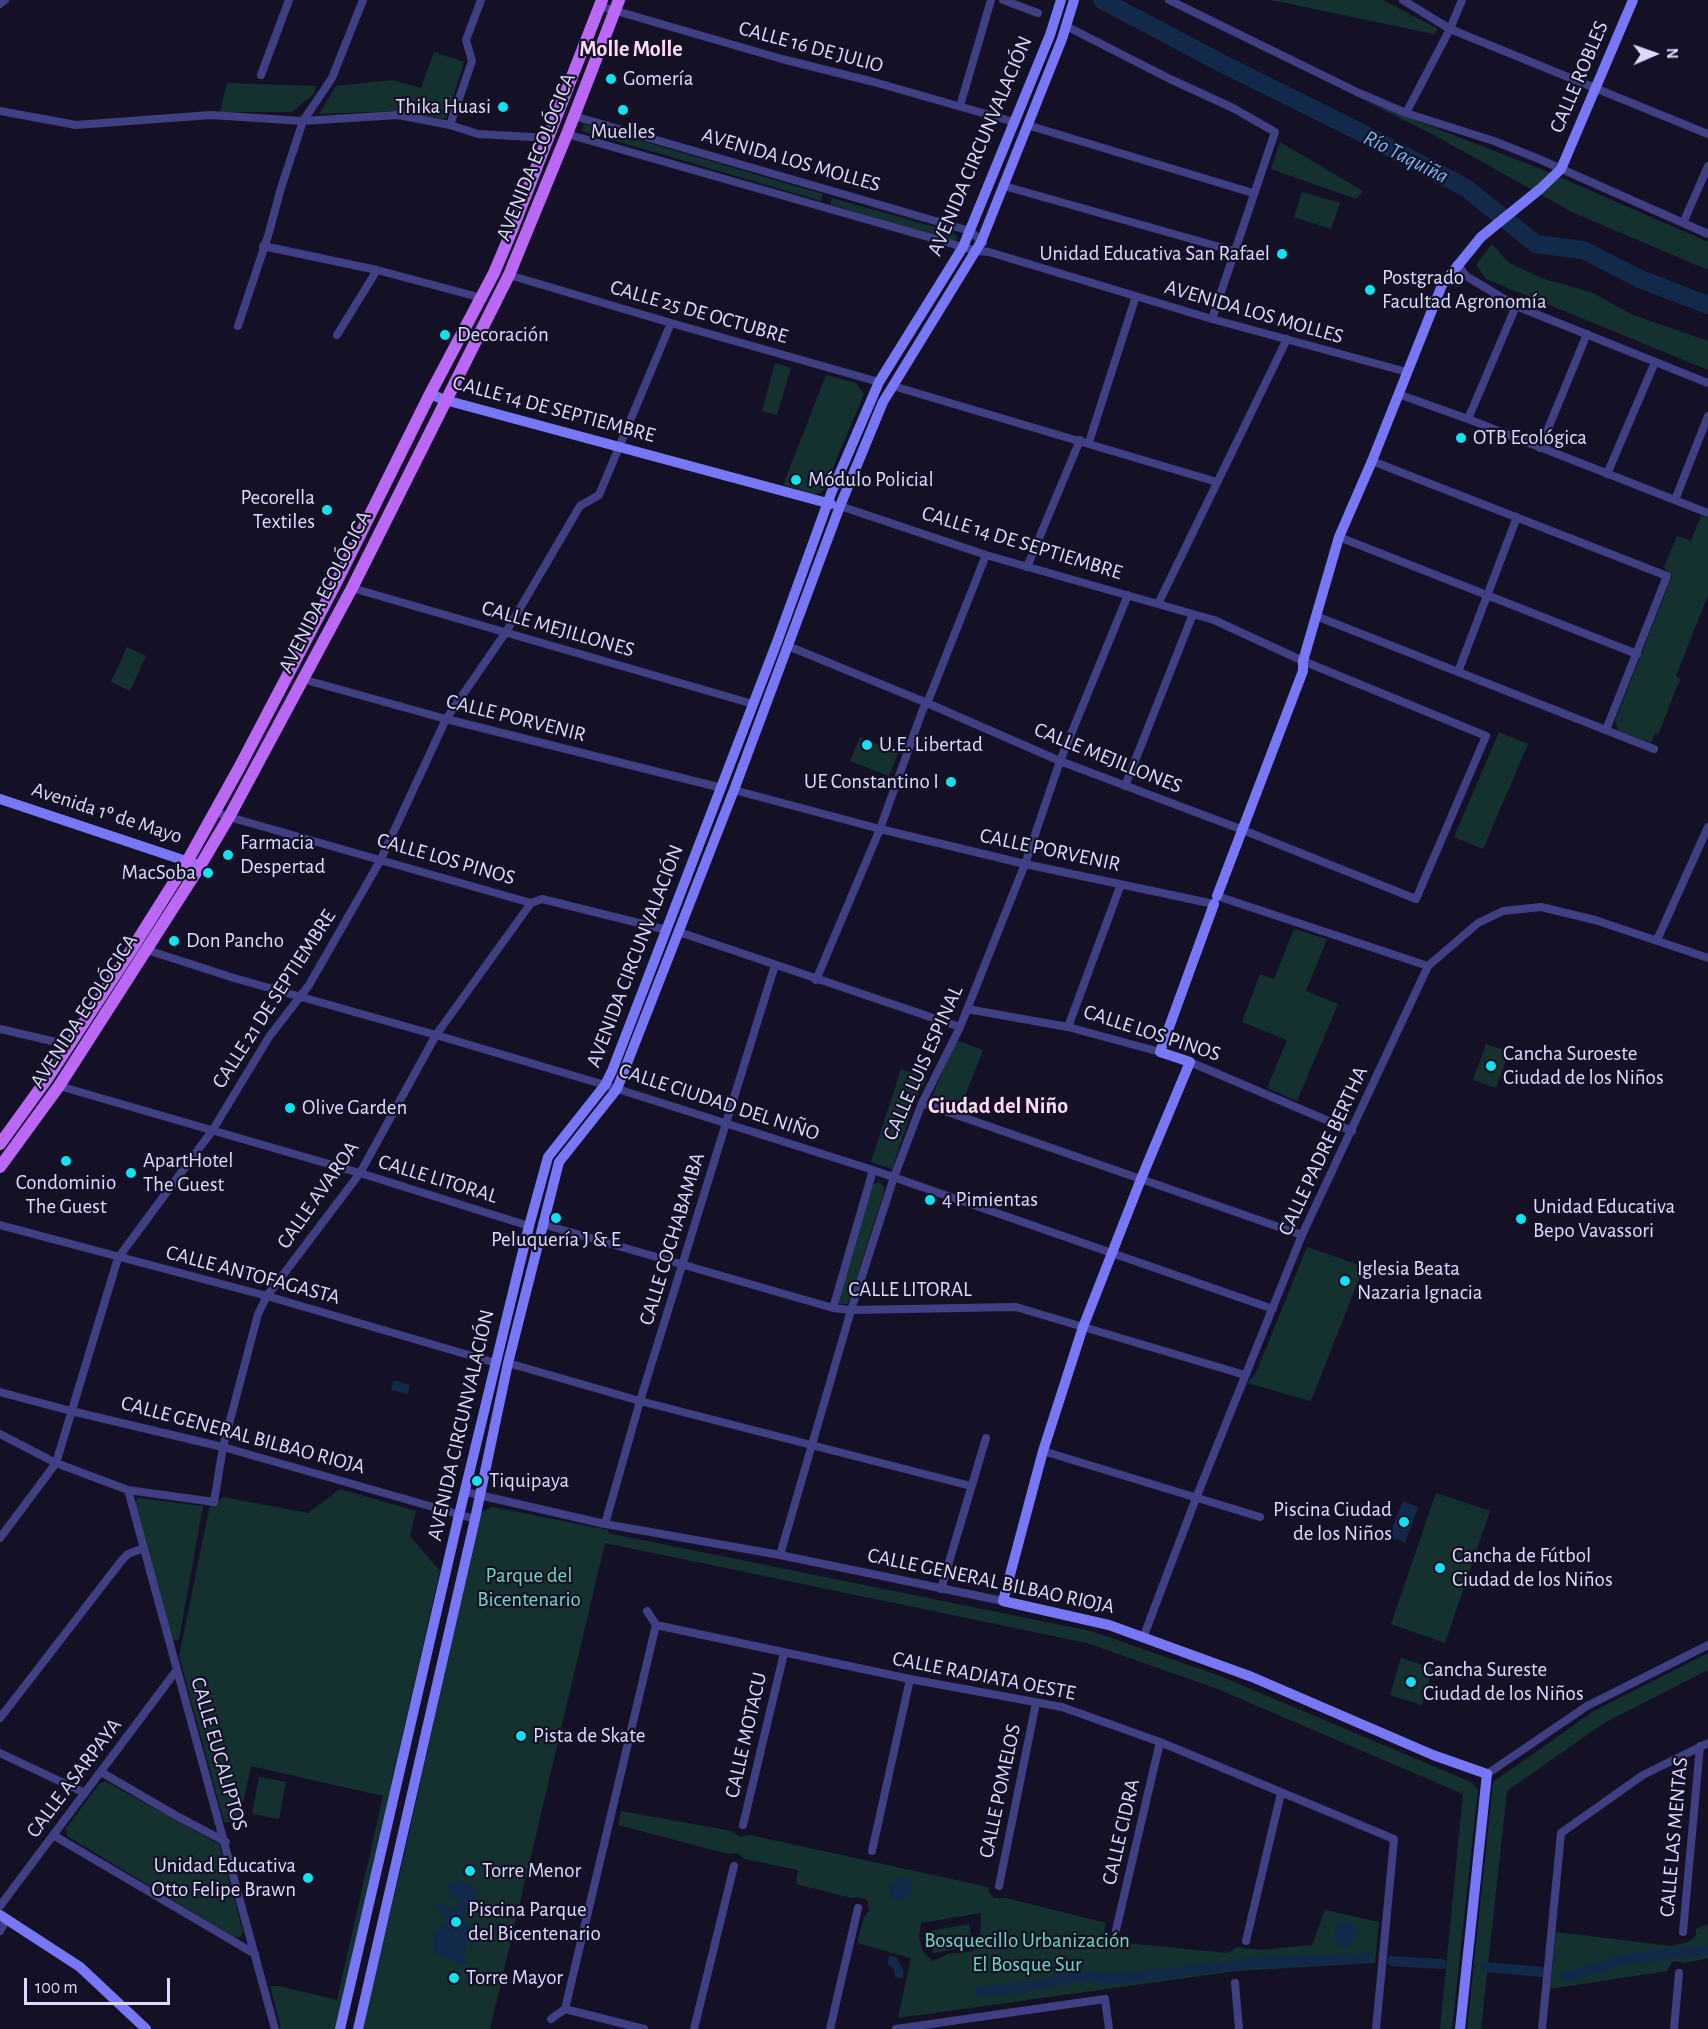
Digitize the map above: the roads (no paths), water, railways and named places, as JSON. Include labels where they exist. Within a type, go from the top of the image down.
[{"type":"main road","name":"CALLE ROBLES","points":[[1561,169],[1633,0]]},
{"type":"main road","points":[[1060,1],[1072,3]]},
{"type":"main road","name":"AVENIDA CIRCUNVALACIÓN","points":[[340,2029],[459,1515],[548,1157],[605,1085],[722,788],[827,502],[879,382],[963,247],[1050,35],[1060,1]]},
{"type":"main road","name":"AVENIDA ECOLÓGICA","points":[[0,1144],[67,1049],[188,860],[331,594],[430,394],[482,298],[506,233],[549,138],[600,3]]},
{"type":"main road","name":"AVENIDA CIRCUNVALACIÓN","points":[[358,2029],[475,1519],[508,1364],[559,1162],[617,1089],[734,790],[840,506],[883,402],[982,248],[1066,26],[1072,3]]},
{"type":"main road","name":"AVENIDA ECOLÓGICA","points":[[0,1167],[59,1086],[200,867],[229,818],[352,588],[509,275],[567,134],[616,5]]},
{"type":"main road","points":[[1160,1052],[1304,671],[1303,661],[1339,537],[1442,285],[1481,237],[1561,169]]},
{"type":"main road","name":"CALLE 14 DE SEPTIEMBRE","points":[[430,394],[445,400],[840,506]]},
{"type":"main road","name":"Avenida 1º de Mayo","points":[[0,799],[188,860],[200,867]]},
{"type":"main road","name":"CALLE LOS PINOS","points":[[1160,1052],[1190,1062]]},
{"type":"main road","points":[[1003,1601],[1043,1451],[1083,1328],[1190,1062]]},
{"type":"main road","name":"CALLE GENERAL BILBAO RIOJA","points":[[1003,1601],[1109,1625],[1252,1677],[1433,1755],[1487,1774]]},
{"type":"main road","points":[[1460,2029],[1487,1774]]},
{"type":"main road","points":[[3,1917],[80,1967],[146,2029]]},
{"type":"street","points":[[0,4],[5,0]]},
{"type":"street","points":[[261,75],[289,0]]},
{"type":"street","points":[[238,326],[303,121],[332,78],[363,0]]},
{"type":"street","points":[[450,124],[472,61],[466,40],[481,0]]},
{"type":"street","points":[[960,106],[991,0]]},
{"type":"street","points":[[1004,0],[1038,13]]},
{"type":"street","points":[[1169,0],[1359,93],[1406,112],[1494,141],[1708,234]]},
{"type":"street","points":[[1402,0],[1450,29],[1708,134]]},
{"type":"street","points":[[1406,112],[1450,29],[1462,0]]},
{"type":"street","name":"CALLE 16 DE JULIO","points":[[600,3],[616,5],[782,59],[874,81],[1014,122]]},
{"type":"street","points":[[1066,26],[1233,108],[1275,132],[1212,319]]},
{"type":"street","points":[[0,111],[76,125],[211,115],[303,121],[398,115],[450,124],[478,134],[549,138]]},
{"type":"street","name":"AVENIDA LOS MOLLES","points":[[574,116],[969,231],[982,248]]},
{"type":"street","points":[[1027,125],[1253,193]]},
{"type":"street","name":"AVENIDA LOS MOLLES","points":[[567,134],[963,247],[982,248],[1212,319],[1407,372]]},
{"type":"street","points":[[1683,223],[1708,166]]},
{"type":"street","points":[[1004,186],[1234,251]]},
{"type":"street","points":[[263,246],[377,270],[482,298]]},
{"type":"street","points":[[1457,264],[1466,276],[1516,306],[1708,383]]},
{"type":"street","points":[[337,335],[377,270]]},
{"type":"street","name":"CALLE 25 DE OCTUBRE","points":[[509,275],[879,382]]},
{"type":"street","points":[[1089,442],[1136,296]]},
{"type":"street","points":[[1468,419],[1516,306]]},
{"type":"street","name":"CALLE 21 DE SEPTIEMBRE","points":[[0,1538],[56,1463],[118,1258],[212,1131],[269,1037],[309,985],[380,861],[446,719],[506,632],[580,506],[599,495],[670,323]]},
{"type":"street","points":[[1540,448],[1587,334]]},
{"type":"street","points":[[1158,604],[1287,339]]},
{"type":"street","points":[[1607,474],[1655,362]]},
{"type":"street","points":[[893,386],[1089,442],[1217,482]]},
{"type":"street","points":[[1398,394],[1708,513]]},
{"type":"street","points":[[1675,500],[1708,416]]},
{"type":"street","points":[[1027,567],[1080,440]]},
{"type":"street","points":[[1372,461],[1667,576],[1606,730]]},
{"type":"street","name":"CALLE 14 DE SEPTIEMBRE","points":[[840,506],[986,555],[1214,620],[1303,661],[1486,735],[1416,899]]},
{"type":"street","points":[[1458,672],[1517,517]]},
{"type":"street","points":[[1339,537],[1637,654]]},
{"type":"street","points":[[816,980],[880,829],[986,555]]},
{"type":"street","name":"CALLE MEJILLONES","points":[[352,588],[753,704]]},
{"type":"street","name":"CALLE LUIS ESPINAL","points":[[780,1555],[851,1311],[894,1177],[922,1103],[960,1027],[1025,864],[1060,760],[1128,595]]},
{"type":"street","points":[[1125,786],[1193,614]]},
{"type":"street","points":[[1316,616],[1654,749]]},
{"type":"street","name":"CALLE MEJILLONES","points":[[788,646],[1060,760],[1416,899]]},
{"type":"street","name":"CALLE PORVENIR","points":[[302,679],[446,719],[722,788]]},
{"type":"street","name":"CALLE PORVENIR","points":[[734,790],[880,829],[1025,864],[1121,884],[1216,900],[1428,966]]},
{"type":"street","name":"CALLE LOS PINOS","points":[[215,812],[229,818],[531,903],[542,899],[667,930]]},
{"type":"street","points":[[1657,940],[1708,827]]},
{"type":"street","points":[[1068,1027],[1121,884]]},
{"type":"street","name":"CALLE AVAROA","points":[[128,1490],[214,1502],[223,1447],[258,1314],[267,1296],[360,1173],[436,1035],[531,903]]},
{"type":"street","name":"CALLE PADRE BERTHA","points":[[1143,1638],[1196,1498],[1302,1235],[1428,966],[1478,923],[1503,911],[1541,907],[1657,940],[1708,958]]},
{"type":"street","points":[[679,932],[960,1027]]},
{"type":"street","name":"CALLE CIUDAD DEL NIÑO","points":[[147,950],[727,1123],[894,1177],[1273,1309]]},
{"type":"street","name":"CALLE COCHABAMBA","points":[[605,1524],[640,1401],[775,965]]},
{"type":"street","name":"CALLE LOS PINOS","points":[[967,1009],[1068,1027],[1160,1052]]},
{"type":"street","points":[[0,1029],[56,1042],[67,1049]]},
{"type":"street","name":"CALLE LOS PINOS","points":[[1190,1062],[1352,1131]]},
{"type":"street","name":"CALLE LITORAL","points":[[59,1086],[360,1173],[529,1226]]},
{"type":"street","points":[[922,1103],[1302,1235]]},
{"type":"street","points":[[833,1308],[873,1170]]},
{"type":"street","name":"CALLE LITORAL","points":[[542,1224],[833,1308],[851,1311],[1016,1307],[1245,1375]]},
{"type":"street","name":"CALLE ANTOFAGASTA","points":[[0,1225],[267,1296],[496,1363]]},
{"type":"street","points":[[508,1364],[640,1401],[971,1486]]},
{"type":"street","name":"CALLE GENERAL BILBAO RIOJA","points":[[0,1392],[223,1447],[475,1519]]},
{"type":"street","points":[[0,1434],[56,1463],[128,1490]]},
{"type":"street","points":[[941,1589],[986,1438]]},
{"type":"street","points":[[1043,1451],[1260,1517]]},
{"type":"street","name":"CALLE EUCALIPTOS","points":[[128,1490],[176,1671],[226,1842],[275,2029]]},
{"type":"street","name":"CALLE GENERAL BILBAO RIOJA","points":[[466,1492],[605,1524],[780,1555],[1003,1601]]},
{"type":"street","points":[[0,1718],[122,1560],[128,1554],[144,1548]]},
{"type":"street","points":[[551,2019],[565,2009],[656,1625],[647,1611]]},
{"type":"street","name":"CALLE RADIATA OESTE","points":[[656,1625],[910,1679],[1062,1707],[1160,1742],[1394,1839],[1376,2029]]},
{"type":"street","points":[[1487,1774],[1587,1706],[1708,1645]]},
{"type":"street","name":"CALLE MOTACU","points":[[743,1825],[784,1653]]},
{"type":"street","name":"CALLE ASARPAYA","points":[[0,1906],[176,1671]]},
{"type":"street","points":[[872,1851],[910,1679]]},
{"type":"street","name":"CALLE POMELOS","points":[[999,1886],[1036,1702]]},
{"type":"street","name":"CALLE CIDRA","points":[[1116,1930],[1160,1742]]},
{"type":"street","points":[[1542,2029],[1561,1833],[1643,1775],[1704,1744]]},
{"type":"street","name":"CALLE LAS MENTAS","points":[[1683,1932],[1704,1744]]},
{"type":"street","points":[[0,1753],[85,1793]]},
{"type":"street","points":[[101,1772],[226,1842]]},
{"type":"street","points":[[1246,1941],[1281,1793]]},
{"type":"street","points":[[53,1835],[255,1954]]},
{"type":"street","points":[[694,2029],[734,1866]]},
{"type":"street","points":[[830,2029],[858,1908]]},
{"type":"street","points":[[0,1931],[3,1917]]},
{"type":"street","points":[[1674,2029],[1679,1972]]},
{"type":"street","points":[[1235,1983],[1239,2029]]},
{"type":"street","points":[[896,2029],[1104,1999],[1109,2029]]},
{"type":"street","points":[[565,2009],[644,2029]]},
{"type":"water","points":[[394,1380],[410,1385],[408,1394],[391,1390]]},
{"type":"water","name":"Piscina Ciudad de los Niños","points":[[1403,1501],[1418,1507],[1405,1543],[1389,1536]]},
{"type":"water","points":[[898,1878],[912,1882],[913,1892],[906,1898],[896,1900],[891,1897],[889,1889]]},
{"type":"water","name":"Piscina Parque del Bicentenario","points":[[456,1880],[472,1885],[477,1892],[474,1904],[463,1914],[463,1919],[473,1928],[464,1955],[465,1963],[461,1965],[457,1965],[451,1958],[436,1955],[433,1947],[433,1935],[445,1922],[444,1914],[435,1906],[439,1902],[449,1908],[457,1907],[459,1900],[452,1897],[448,1888],[450,1883]]},
{"type":"water","points":[[1346,1921],[1353,1923],[1356,1929],[1355,1938],[1351,1944],[1343,1947],[1337,1943],[1333,1934],[1339,1923]]},
{"type":"water","points":[[889,1956],[896,1957],[898,1960],[904,1972],[902,1978],[895,1977],[894,1969],[888,1964]]},
{"type":"waterway","name":"Río Taquiña","points":[[1102,0],[1466,188],[1536,244],[1583,250],[1640,279],[1708,305]]},
{"type":"waterway","points":[[1565,1977],[1631,1958],[1708,1950]]},
{"type":"waterway","points":[[979,1991],[1020,1988],[1081,1976],[1119,1979],[1242,1964],[1368,1958]]},
{"type":"waterway","points":[[1392,1961],[1442,1964]]},
{"type":"waterway","points":[[1486,1967],[1541,1972]]},
{"type":"place","name":"Gomería","points":[[611,79]]},
{"type":"place","name":"Thika Huasi","points":[[503,107]]},
{"type":"place","name":"Muelles","points":[[623,110]]},
{"type":"place","name":"Unidad Educativa San Rafael","points":[[1282,254]]},
{"type":"place","name":"Postgrado Facultad Agronomía","points":[[1370,290]]},
{"type":"place","name":"Decoración","points":[[445,335]]},
{"type":"place","name":"OTB Ecológica","points":[[1461,438]]},
{"type":"place","name":"Módulo Policial","points":[[796,480]]},
{"type":"place","name":"Pecorella Textiles","points":[[327,510]]},
{"type":"place","name":"U.E. Libertad","points":[[867,745]]},
{"type":"place","name":"UE Constantino I","points":[[951,782]]},
{"type":"place","name":"Farmacia Despertad","points":[[228,855]]},
{"type":"place","name":"MacSoba","points":[[208,873]]},
{"type":"place","name":"Don Pancho","points":[[174,941]]},
{"type":"place","name":"Cancha Suroeste Ciudad de los Niños","points":[[1491,1066]]},
{"type":"place","name":"Olive Garden","points":[[290,1108]]},
{"type":"place","name":"Condominio The Guest","points":[[66,1161]]},
{"type":"place","name":"ApartHotel The Guest","points":[[131,1173]]},
{"type":"place","name":"4 Pimientas","points":[[930,1200]]},
{"type":"place","name":"Peluquería J & E","points":[[556,1218]]},
{"type":"place","name":"Unidad Educativa Bepo Vavassori","points":[[1521,1219]]},
{"type":"place","name":"Iglesia Beata Nazaria Ignacia","points":[[1345,1281]]},
{"type":"place","name":"Tiquipaya","points":[[477,1481]]},
{"type":"place","name":"Piscina Ciudad de los Niños","points":[[1404,1522]]},
{"type":"place","name":"Cancha de Fútbol Ciudad de los Niños","points":[[1440,1568]]},
{"type":"place","name":"Cancha Sureste Ciudad de los Niños","points":[[1411,1682]]},
{"type":"place","name":"Pista de Skate","points":[[521,1736]]},
{"type":"place","name":"Torre Menor","points":[[470,1871]]},
{"type":"place","name":"Unidad Educativa Otto Felipe Brawn","points":[[308,1878]]},
{"type":"place","name":"Piscina Parque del Bicentenario","points":[[456,1922]]},
{"type":"place","name":"Torre Mayor","points":[[454,1978]]},
{"type":"district","name":"Molle Molle","points":[[631,49]]},
{"type":"district","name":"Ciudad del Niño","points":[[998,1106]]},
{"type":"park label","name":"Parque del Bicentenario","points":[[529,1588]]},
{"type":"park label","name":"Bosquecillo Urbanización El Bosque Sur","points":[[1027,1953]]}]
